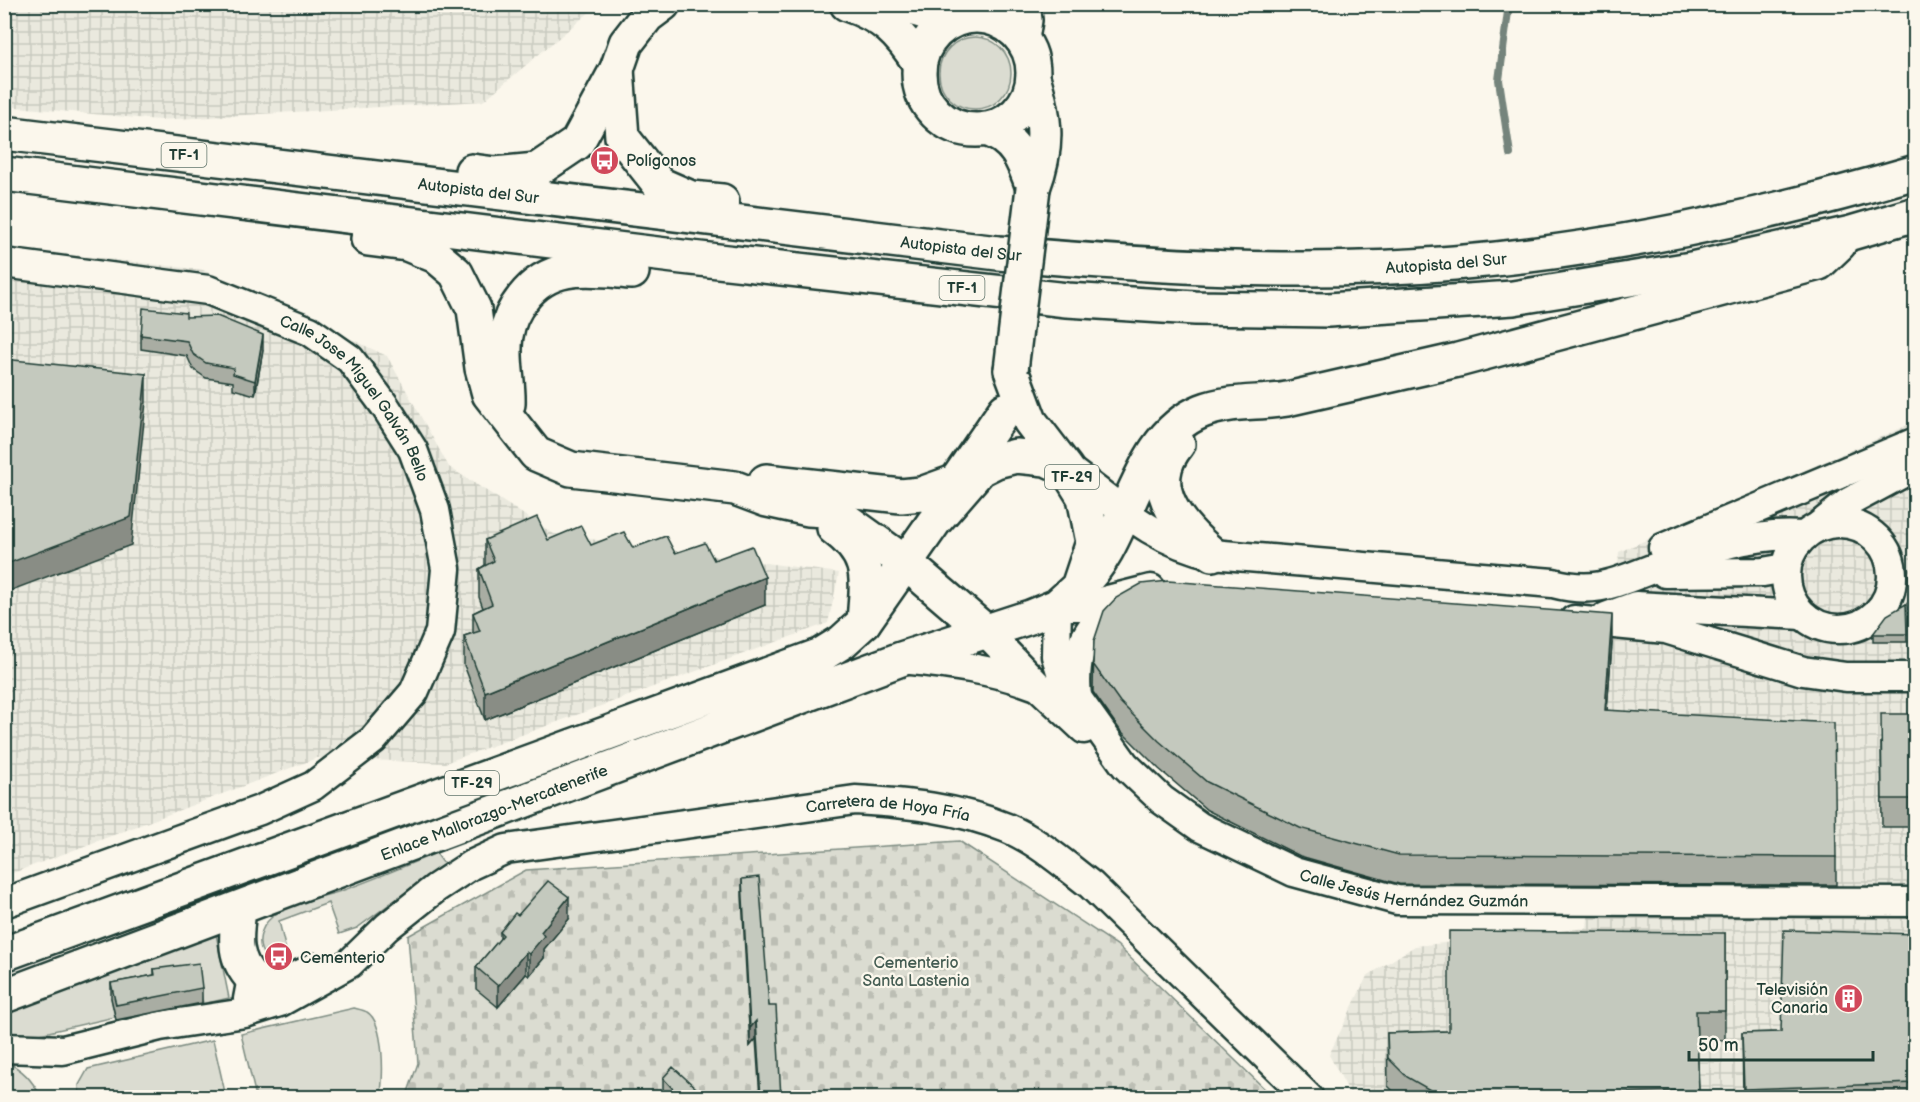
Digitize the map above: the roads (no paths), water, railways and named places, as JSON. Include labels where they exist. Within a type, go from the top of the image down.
[{"type":"main road","points":[[363,177],[389,161],[495,174],[537,170],[578,143],[617,69],[626,43],[647,16],[663,4]]},
{"type":"main road","points":[[848,4],[885,21],[903,37],[919,63]]},
{"type":"main road","points":[[735,488],[763,481],[901,496],[921,494],[968,475],[1005,410],[1034,188],[1043,163],[1045,141],[1044,113],[1033,77],[1031,57],[1022,39],[1008,25],[990,17],[896,4]]},
{"type":"main road","points":[[1022,39],[1025,20],[1023,4]]},
{"type":"main road","points":[[967,13],[936,32],[925,46],[919,63],[919,81],[925,99],[936,113],[950,124],[968,129],[986,129],[1001,134],[1022,157],[1034,188]]},
{"type":"main road","points":[[617,69],[622,137],[659,184],[691,198],[802,211],[828,234]]},
{"type":"main road","points":[[986,129],[1003,123],[1017,112],[1028,96],[1033,77]]},
{"type":"main road","name":"Autopista del Sur","points":[[4,134],[828,234],[998,253],[1163,267],[1312,269],[1453,263],[1577,248],[1692,227],[1916,172]]},
{"type":"main road","name":"TF-1","points":[[4,174],[682,257],[1067,300],[1195,308],[1328,310],[1513,298],[1691,269],[1851,233],[1916,214]]},
{"type":"main road","points":[[319,211],[348,236],[407,244],[436,256],[456,273],[474,309],[482,368],[489,394],[536,454],[571,469],[735,488],[767,500],[808,509],[826,510],[840,516],[907,564],[985,631]]},
{"type":"main road","points":[[1212,554],[1187,533],[1175,516],[1165,489],[1167,463],[1173,450],[1194,429],[1208,422],[1250,411],[1268,402],[1458,360],[1819,263],[1851,233]]},
{"type":"main road","points":[[507,418],[506,337],[517,306],[530,289],[550,274],[577,270],[657,273],[682,257]]},
{"type":"main road","points":[[1011,370],[1030,421],[1066,468]]},
{"type":"main road","points":[[1068,596],[1093,574],[1153,456],[1165,438],[1182,422],[1203,411],[1250,400],[1268,402]]},
{"type":"main road","name":"TF-29","points":[[907,564],[934,522],[942,502],[968,475],[996,461],[1016,456],[1047,459],[1066,468],[1084,496],[1093,542],[1068,596],[1030,617],[985,631]]},
{"type":"main road","points":[[808,509],[852,541],[862,558],[867,577],[864,622]]},
{"type":"main road","name":"Enlace Mallorazgo-Mercatenerife","points":[[4,954],[821,655],[842,642],[864,622],[907,564]]},
{"type":"main road","name":"Enlace Mallorazgo-Mercatenerife","points":[[4,996],[901,659],[985,631]]},
{"type":"main road","points":[[238,909],[235,946],[242,968],[252,978]]},
{"type":"street","name":"Calle Jose Miguel Galván Bello","points":[[4,263],[208,290],[310,331],[350,359],[385,406],[413,450],[435,510],[446,569],[440,632],[414,692],[373,740],[313,786],[260,810],[4,903]]},
{"type":"street","points":[[1553,583],[1612,570],[1916,442]]},
{"type":"street","points":[[1809,620],[1792,601],[1786,585],[1786,568],[1792,550],[1811,531],[1849,502],[1916,466]]},
{"type":"street","points":[[1066,468],[1125,513],[1168,541],[1212,554],[1553,583],[1575,589],[1591,589],[1764,535],[1811,531],[1846,524],[1872,534],[1884,547],[1891,564],[1892,581],[1883,605],[1865,623],[1850,628],[1832,629],[1809,620],[1636,606],[1593,621]]},
{"type":"street","points":[[1638,576],[1763,572],[1786,568]]},
{"type":"street","points":[[1068,596],[1084,606],[1159,587],[1177,586]]},
{"type":"street","name":"Calle Jesús Hernández Guzmán","points":[[1068,596],[1056,656],[1063,678],[1125,765],[1162,800],[1200,827],[1294,873],[1397,900],[1916,902]]},
{"type":"street","points":[[1078,701],[1075,674],[1078,655],[1095,620],[1119,598]]},
{"type":"street","points":[[1548,618],[1666,629],[1721,629],[1790,634],[1809,620]]},
{"type":"street","points":[[1666,629],[1803,670],[1846,677],[1916,677]]},
{"type":"street","points":[[985,631],[1039,687],[1125,765]]},
{"type":"street","points":[[901,659],[953,664],[1004,674],[1039,687]]},
{"type":"street","name":"Carretera de Hoya Fría","points":[[4,1048],[63,1050],[160,1026],[245,1013],[280,1002],[350,963],[387,927],[436,888],[471,865],[506,849],[855,800],[913,803],[966,814],[1009,829],[1053,856],[1091,885],[1309,1098]]},
{"type":"street","name":"Carretera de Hoya Fría","points":[[252,978],[273,982],[309,971],[387,927]]},
{"type":"street","points":[[245,1013],[252,978]]},
{"type":"waterway","points":[[1509,4],[1499,80],[1510,154]]},
{"type":"place","name":"Polígonos","points":[[605,160]]},
{"type":"place","name":"Cementerio","points":[[279,957]]},
{"type":"place","name":"Televisión Canaria","points":[[1849,998]]},
{"type":"park label","name":"Cementerio Santa Lastenia","points":[[916,971]]}]
